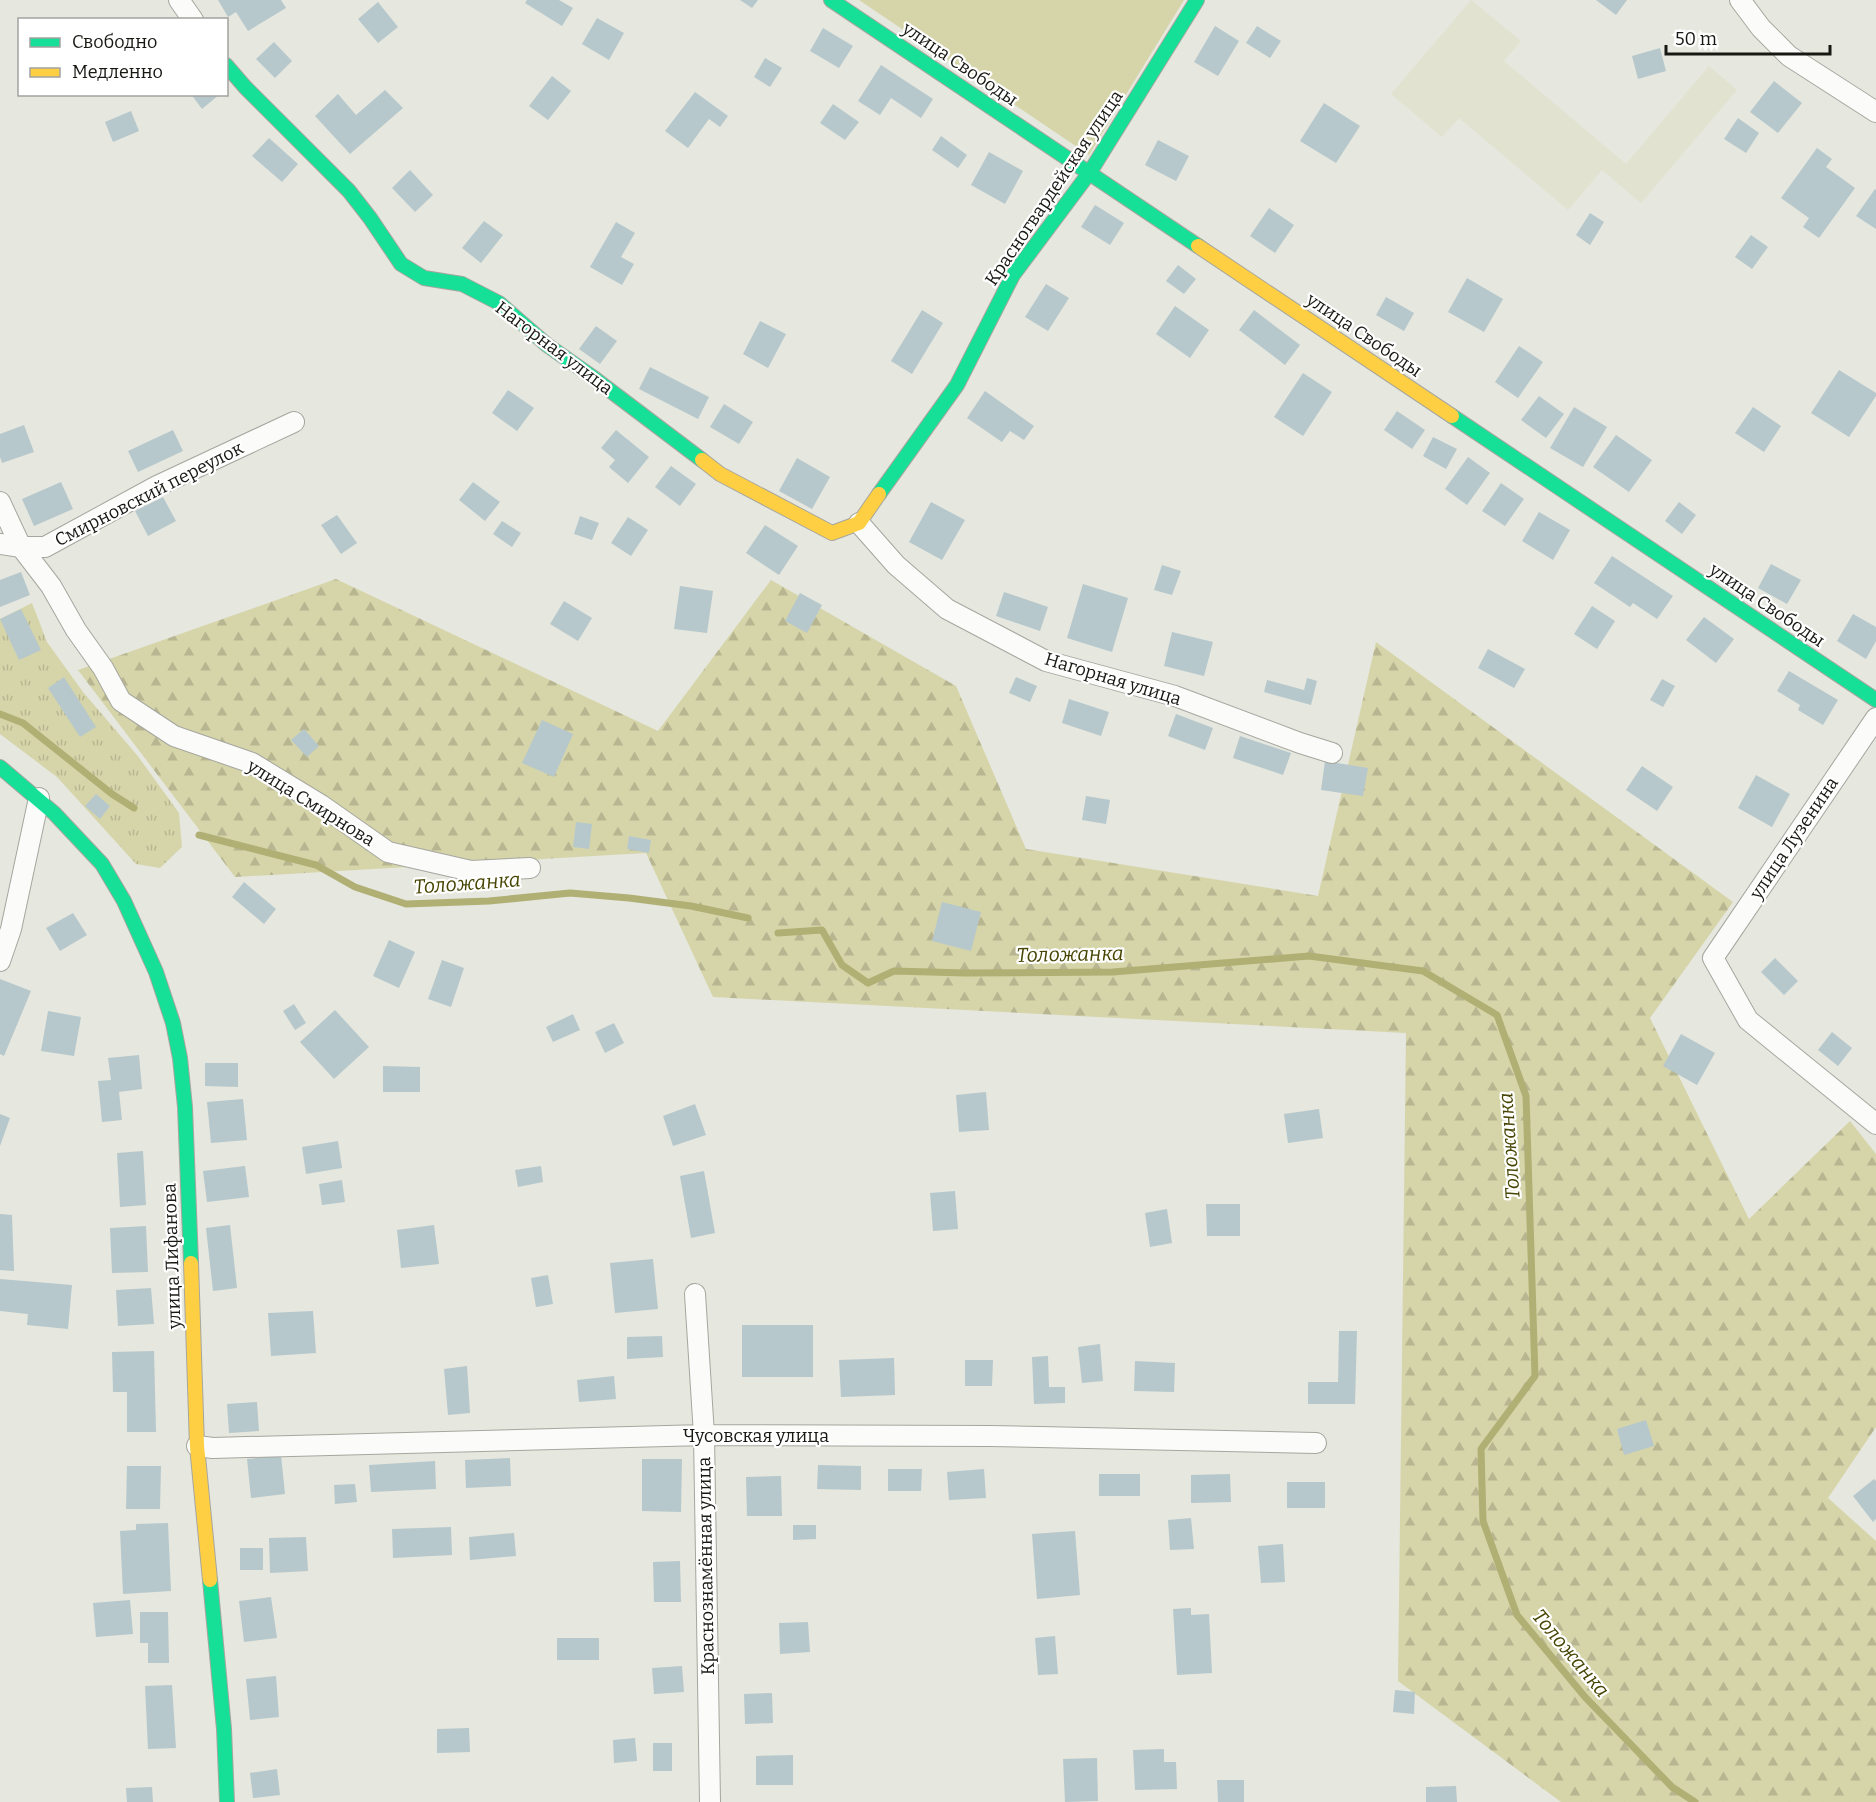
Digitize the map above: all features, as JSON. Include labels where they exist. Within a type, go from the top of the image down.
[{"type":"street","points":[[179,0],[192,18]]},
{"type":"street","name":"улица Свободы","points":[[831,0],[1876,700]]},
{"type":"street","name":"Красногвардейская улица","points":[[859,523],[957,385],[1013,275],[1090,172],[1197,0]]},
{"type":"street","points":[[1740,0],[1761,28],[1789,56],[1876,112]]},
{"type":"street","name":"Нагорная улица","points":[[228,67],[349,191],[400,264],[424,278],[462,285],[499,303],[547,345],[720,474],[832,533],[859,523],[896,565],[947,609],[1046,661],[1175,696],[1332,753]]},
{"type":"street","name":"Смирновский переулок","points":[[0,544],[45,547],[157,486],[294,422]]},
{"type":"street","name":"улица Смирнова","points":[[0,502],[21,547],[51,586],[121,701],[174,736],[252,763],[321,805],[388,852],[471,871],[530,868]]},
{"type":"street","name":"улица Лузенина","points":[[1876,718],[1713,958],[1748,1020],[1876,1124]]},
{"type":"street","name":"улица Лифанова","points":[[0,767],[39,798],[104,866],[126,905],[147,951],[164,994],[180,1056],[185,1107],[197,1446],[224,1729],[227,1802]]},
{"type":"street","points":[[0,961],[11,929],[39,798]]},
{"type":"street","name":"Краснознамённая улица","points":[[695,1294],[704,1435],[710,1802]]},
{"type":"street","name":"Чусовская улица","points":[[197,1446],[213,1448],[704,1435],[990,1436],[1316,1443]]},
{"type":"shaded area","points":[[1471,0],[1521,41],[1504,61],[1626,164],[1709,66],[1737,90],[1641,203],[1602,170],[1568,210],[1459,118],[1442,137],[1391,94]]},
{"type":"green space","points":[[859,0],[1184,0],[1089,155]]},
{"type":"green space","points":[[336,579],[658,731],[771,580],[956,686],[1026,849],[1318,896],[1376,642],[1733,902],[1650,1018],[1749,1219],[1850,1121],[1876,1154],[1876,1427],[1828,1498],[1876,1541],[1876,1802],[1561,1802],[1398,1681],[1406,1033],[713,997],[646,853],[235,877],[78,670]]},
{"type":"green space","points":[[32,603],[47,642],[83,692],[137,755],[179,813],[182,847],[160,868],[136,864],[57,777],[0,734],[0,619]]},
{"type":"building","points":[[218,0],[281,0],[286,8],[248,31],[236,12],[228,17]]},
{"type":"building","points":[[527,0],[559,0],[573,8],[562,26],[525,3]]},
{"type":"building","points":[[740,0],[758,0],[752,8]]},
{"type":"building","points":[[1596,0],[1627,0],[1616,15]]},
{"type":"building","points":[[378,2],[398,27],[378,43],[358,19]]},
{"type":"building","points":[[597,18],[624,33],[609,60],[582,44]]},
{"type":"building","points":[[1215,26],[1239,41],[1218,76],[1194,62]]},
{"type":"building","points":[[1257,26],[1281,41],[1270,58],[1246,43]]},
{"type":"building","points":[[823,28],[853,46],[839,68],[810,51]]},
{"type":"building","points":[[274,42],[292,61],[275,78],[256,59]]},
{"type":"building","points":[[1660,48],[1666,71],[1638,79],[1632,56]]},
{"type":"building","points":[[765,58],[782,68],[770,87],[754,77]]},
{"type":"building","points":[[881,65],[933,99],[921,118],[891,98],[880,115],[858,101]]},
{"type":"building","points":[[552,76],[571,91],[548,120],[529,106]]},
{"type":"building","points":[[1774,81],[1802,103],[1778,133],[1750,112]]},
{"type":"building","points":[[385,90],[403,108],[350,154],[315,116],[338,94],[356,115]]},
{"type":"building","points":[[695,92],[728,116],[720,127],[709,119],[688,148],[665,131]]},
{"type":"building","points":[[192,96],[218,96],[202,109]]},
{"type":"building","points":[[1324,103],[1360,126],[1336,163],[1300,141]]},
{"type":"building","points":[[833,104],[859,122],[845,140],[820,123]]},
{"type":"building","points":[[131,111],[139,131],[113,142],[105,122]]},
{"type":"building","points":[[1738,118],[1759,133],[1746,153],[1724,139]]},
{"type":"building","points":[[941,136],[967,155],[958,168],[932,150]]},
{"type":"building","points":[[269,138],[298,164],[282,182],[252,156]]},
{"type":"building","points":[[1158,140],[1189,156],[1176,181],[1145,165]]},
{"type":"building","points":[[1817,148],[1832,159],[1826,167],[1855,188],[1819,238],[1803,227],[1809,218],[1781,198]]},
{"type":"building","points":[[989,152],[1023,171],[1005,204],[971,185]]},
{"type":"building","points":[[410,170],[433,195],[415,212],[392,188]]},
{"type":"building","points":[[1876,190],[1876,229],[1856,216]]},
{"type":"building","points":[[1095,205],[1124,223],[1110,245],[1081,227]]},
{"type":"building","points":[[1269,208],[1294,225],[1275,253],[1250,236]]},
{"type":"building","points":[[1590,213],[1604,222],[1590,245],[1576,235]]},
{"type":"building","points":[[484,221],[503,235],[481,263],[462,248]]},
{"type":"building","points":[[616,222],[635,233],[621,257],[634,264],[622,285],[590,267]]},
{"type":"building","points":[[1751,235],[1768,247],[1752,269],[1735,257]]},
{"type":"building","points":[[1178,265],[1196,279],[1184,294],[1166,281]]},
{"type":"building","points":[[1467,278],[1503,299],[1484,332],[1448,312]]},
{"type":"building","points":[[1046,284],[1069,298],[1048,331],[1025,317]]},
{"type":"building","points":[[1386,297],[1414,313],[1404,331],[1376,315]]},
{"type":"building","points":[[1175,306],[1209,330],[1190,358],[1156,334]]},
{"type":"building","points":[[922,310],[943,323],[912,374],[891,361]]},
{"type":"building","points":[[1254,310],[1300,345],[1285,365],[1239,330]]},
{"type":"building","points":[[760,321],[786,334],[768,368],[743,354]]},
{"type":"building","points":[[596,326],[617,341],[600,364],[579,349]]},
{"type":"building","points":[[1519,346],[1543,362],[1518,398],[1495,382]]},
{"type":"building","points":[[650,367],[709,397],[698,419],[639,389]]},
{"type":"building","points":[[1839,370],[1876,393],[1849,437],[1811,413]]},
{"type":"building","points":[[1303,373],[1332,392],[1303,436],[1274,417]]},
{"type":"building","points":[[508,390],[534,408],[517,431],[492,413]]},
{"type":"building","points":[[985,391],[1034,426],[1024,440],[1010,431],[1002,442],[967,418]]},
{"type":"building","points":[[1539,396],[1564,414],[1546,438],[1521,420]]},
{"type":"building","points":[[724,404],[753,422],[739,444],[710,427]]},
{"type":"building","points":[[1574,407],[1607,427],[1583,467],[1550,448]]},
{"type":"building","points":[[1753,407],[1781,426],[1764,452],[1735,433]]},
{"type":"building","points":[[1397,411],[1425,430],[1412,449],[1384,430]]},
{"type":"building","points":[[24,425],[34,452],[2,463],[0,434]]},
{"type":"building","points":[[173,430],[183,451],[138,472],[128,451]]},
{"type":"building","points":[[616,430],[649,457],[628,483],[609,467],[615,460],[601,448]]},
{"type":"building","points":[[1616,435],[1652,460],[1629,492],[1593,467]]},
{"type":"building","points":[[1433,437],[1457,449],[1446,469],[1423,456]]},
{"type":"building","points":[[1468,457],[1490,473],[1467,505],[1445,489]]},
{"type":"building","points":[[797,458],[830,477],[812,509],[779,491]]},
{"type":"building","points":[[671,466],[696,484],[680,506],[655,487]]},
{"type":"building","points":[[61,482],[73,509],[34,526],[22,499]]},
{"type":"building","points":[[473,482],[500,502],[485,521],[459,500]]},
{"type":"building","points":[[1501,483],[1524,499],[1505,526],[1482,511]]},
{"type":"building","points":[[163,497],[176,521],[148,536],[135,511]]},
{"type":"building","points":[[931,502],[965,520],[942,560],[909,542]]},
{"type":"building","points":[[1679,502],[1696,515],[1682,534],[1665,521]]},
{"type":"building","points":[[1539,512],[1570,530],[1553,560],[1522,541]]},
{"type":"building","points":[[337,515],[357,543],[341,554],[321,525]]},
{"type":"building","points":[[580,516],[599,523],[592,540],[574,534]]},
{"type":"building","points":[[628,517],[648,530],[631,556],[611,543]]},
{"type":"building","points":[[502,521],[521,533],[512,547],[493,534]]},
{"type":"building","points":[[765,525],[798,546],[779,575],[746,553]]},
{"type":"building","points":[[1612,556],[1673,596],[1657,619],[1633,603],[1630,607],[1594,583]]},
{"type":"building","points":[[1771,564],[1801,580],[1787,604],[1758,588]]},
{"type":"building","points":[[1162,565],[1181,571],[1172,595],[1154,590]]},
{"type":"building","points":[[21,572],[30,595],[0,607],[0,580]]},
{"type":"building","points":[[1083,584],[1128,598],[1112,652],[1067,638]]},
{"type":"building","points":[[680,586],[713,591],[707,633],[674,629]]},
{"type":"building","points":[[1004,592],[1048,607],[1040,631],[996,616]]},
{"type":"building","points":[[800,593],[822,605],[807,633],[785,621]]},
{"type":"building","points":[[564,601],[592,618],[578,641],[550,624]]},
{"type":"building","points":[[1592,606],[1615,621],[1597,649],[1574,634]]},
{"type":"building","points":[[21,609],[41,650],[19,660],[0,619]]},
{"type":"building","points":[[1853,614],[1876,627],[1876,641],[1866,659],[1837,641]]},
{"type":"building","points":[[1704,617],[1734,639],[1716,663],[1686,640]]},
{"type":"building","points":[[1172,632],[1213,642],[1204,676],[1164,666]]},
{"type":"building","points":[[1488,649],[1525,669],[1514,688],[1478,668]]},
{"type":"building","points":[[1789,671],[1838,700],[1823,725],[1798,710],[1800,705],[1777,691]]},
{"type":"building","points":[[64,677],[96,727],[80,737],[48,688]]},
{"type":"building","points":[[1016,677],[1037,686],[1030,702],[1009,693]]},
{"type":"building","points":[[1307,678],[1317,681],[1311,705],[1264,692],[1267,680],[1304,690]]},
{"type":"building","points":[[1662,679],[1675,686],[1663,707],[1650,700]]},
{"type":"building","points":[[1069,699],[1109,712],[1101,736],[1062,723]]},
{"type":"building","points":[[1176,714],[1213,728],[1205,750],[1168,736]]},
{"type":"building","points":[[542,720],[573,734],[554,777],[522,763]]},
{"type":"building","points":[[304,729],[319,746],[307,757],[291,740]]},
{"type":"building","points":[[1240,736],[1291,753],[1283,775],[1233,758]]},
{"type":"building","points":[[1325,761],[1368,768],[1363,796],[1321,790]]},
{"type":"building","points":[[1642,766],[1673,787],[1657,811],[1626,790]]},
{"type":"building","points":[[1756,775],[1790,794],[1772,827],[1738,808]]},
{"type":"building","points":[[96,794],[110,806],[100,819],[85,806]]},
{"type":"building","points":[[1086,796],[1110,800],[1106,824],[1082,820]]},
{"type":"building","points":[[576,822],[592,824],[589,849],[573,847]]},
{"type":"building","points":[[629,836],[651,840],[649,853],[627,849]]},
{"type":"building","points":[[244,882],[276,909],[264,924],[232,897]]},
{"type":"building","points":[[942,902],[981,912],[971,951],[932,941]]},
{"type":"building","points":[[73,913],[87,935],[60,951],[46,928]]},
{"type":"building","points":[[389,940],[415,952],[399,988],[373,976]]},
{"type":"building","points":[[1775,958],[1798,981],[1784,995],[1761,972]]},
{"type":"building","points":[[442,960],[464,968],[451,1007],[428,999]]},
{"type":"building","points":[[0,979],[31,991],[4,1056],[0,1054]]},
{"type":"building","points":[[294,1004],[306,1023],[295,1030],[283,1011]]},
{"type":"building","points":[[335,1010],[369,1047],[334,1079],[300,1042]]},
{"type":"building","points":[[48,1011],[81,1017],[74,1056],[41,1051]]},
{"type":"building","points":[[573,1014],[580,1030],[553,1042],[546,1027]]},
{"type":"building","points":[[614,1023],[624,1043],[605,1053],[595,1032]]},
{"type":"building","points":[[1832,1032],[1852,1048],[1838,1066],[1818,1050]]},
{"type":"building","points":[[1681,1034],[1715,1053],[1697,1085],[1663,1066]]},
{"type":"building","points":[[139,1055],[142,1089],[119,1092],[122,1120],[102,1122],[98,1081],[111,1080],[108,1058]]},
{"type":"building","points":[[205,1063],[238,1063],[238,1087],[205,1086]]},
{"type":"building","points":[[383,1066],[420,1067],[420,1092],[383,1092]]},
{"type":"building","points":[[986,1092],[989,1130],[959,1132],[956,1095]]},
{"type":"building","points":[[243,1099],[247,1140],[211,1143],[207,1102]]},
{"type":"building","points":[[695,1104],[706,1135],[673,1146],[663,1116]]},
{"type":"building","points":[[1319,1109],[1323,1138],[1288,1143],[1284,1114]]},
{"type":"building","points":[[0,1114],[10,1118],[0,1146]]},
{"type":"building","points":[[338,1141],[342,1168],[306,1174],[302,1147]]},
{"type":"building","points":[[143,1151],[146,1205],[120,1207],[117,1153]]},
{"type":"building","points":[[245,1166],[249,1197],[207,1202],[203,1171]]},
{"type":"building","points":[[541,1166],[543,1182],[518,1187],[515,1170]]},
{"type":"building","points":[[704,1171],[715,1233],[691,1238],[680,1176]]},
{"type":"building","points":[[342,1180],[345,1202],[322,1205],[319,1184]]},
{"type":"building","points":[[955,1191],[958,1229],[933,1231],[930,1193]]},
{"type":"building","points":[[1206,1204],[1240,1204],[1240,1236],[1207,1236]]},
{"type":"building","points":[[1167,1209],[1172,1243],[1150,1247],[1145,1213]]},
{"type":"building","points":[[0,1214],[12,1215],[14,1271],[0,1270]]},
{"type":"building","points":[[230,1225],[237,1288],[213,1291],[206,1228]]},
{"type":"building","points":[[434,1225],[439,1264],[401,1268],[397,1230]]},
{"type":"building","points":[[146,1226],[148,1272],[112,1273],[110,1228]]},
{"type":"building","points":[[653,1259],[658,1309],[615,1313],[610,1263]]},
{"type":"building","points":[[548,1275],[553,1304],[536,1307],[531,1278]]},
{"type":"building","points":[[0,1279],[72,1285],[68,1329],[27,1325],[28,1314],[0,1311]]},
{"type":"building","points":[[151,1288],[154,1324],[118,1326],[116,1290]]},
{"type":"building","points":[[313,1311],[316,1353],[271,1356],[268,1313]]},
{"type":"building","points":[[742,1325],[813,1325],[813,1377],[742,1377]]},
{"type":"building","points":[[1339,1331],[1357,1331],[1355,1404],[1308,1404],[1308,1382],[1338,1382]]},
{"type":"building","points":[[662,1336],[663,1357],[627,1359],[627,1337]]},
{"type":"building","points":[[1100,1344],[1103,1381],[1082,1383],[1078,1347]]},
{"type":"building","points":[[154,1351],[156,1432],[127,1432],[127,1392],[113,1392],[112,1352]]},
{"type":"building","points":[[1048,1356],[1049,1387],[1065,1387],[1065,1403],[1034,1404],[1032,1357]]},
{"type":"building","points":[[894,1358],[895,1395],[841,1397],[839,1360]]},
{"type":"building","points":[[965,1360],[993,1360],[992,1386],[965,1386]]},
{"type":"building","points":[[1135,1361],[1175,1363],[1174,1392],[1134,1391]]},
{"type":"building","points":[[467,1366],[470,1413],[448,1415],[444,1369]]},
{"type":"building","points":[[614,1376],[616,1399],[579,1402],[577,1380]]},
{"type":"building","points":[[257,1402],[259,1431],[229,1433],[227,1404]]},
{"type":"building","points":[[1646,1420],[1654,1446],[1624,1455],[1617,1429]]},
{"type":"building","points":[[281,1455],[285,1494],[251,1498],[247,1459]]},
{"type":"building","points":[[510,1458],[511,1486],[466,1488],[465,1460]]},
{"type":"building","points":[[642,1459],[682,1459],[681,1512],[642,1511]]},
{"type":"building","points":[[435,1461],[436,1489],[371,1492],[369,1465]]},
{"type":"building","points":[[818,1465],[861,1466],[861,1490],[817,1489]]},
{"type":"building","points":[[127,1466],[161,1466],[160,1509],[126,1509]]},
{"type":"building","points":[[888,1469],[922,1469],[921,1491],[888,1491]]},
{"type":"building","points":[[984,1469],[986,1498],[949,1500],[947,1472]]},
{"type":"building","points":[[1099,1474],[1140,1474],[1140,1496],[1099,1496]]},
{"type":"building","points":[[1230,1474],[1231,1502],[1191,1503],[1191,1475]]},
{"type":"building","points":[[781,1476],[782,1516],[747,1516],[746,1477]]},
{"type":"building","points":[[1874,1479],[1876,1481],[1876,1519],[1873,1522],[1853,1496]]},
{"type":"building","points":[[1287,1482],[1325,1482],[1325,1508],[1287,1508]]},
{"type":"building","points":[[355,1484],[357,1502],[335,1504],[334,1485]]},
{"type":"building","points":[[1191,1518],[1194,1549],[1170,1550],[1168,1520]]},
{"type":"building","points":[[168,1523],[171,1591],[123,1594],[120,1531],[136,1530],[136,1524]]},
{"type":"building","points":[[793,1525],[816,1525],[816,1539],[793,1540]]},
{"type":"building","points":[[451,1527],[452,1555],[393,1558],[392,1529]]},
{"type":"building","points":[[1075,1531],[1080,1595],[1037,1599],[1032,1534]]},
{"type":"building","points":[[514,1533],[516,1556],[470,1560],[469,1537]]},
{"type":"building","points":[[306,1537],[308,1571],[270,1573],[269,1538]]},
{"type":"building","points":[[1283,1544],[1285,1582],[1261,1583],[1258,1546]]},
{"type":"building","points":[[240,1548],[263,1548],[263,1570],[240,1570]]},
{"type":"building","points":[[680,1561],[681,1602],[654,1602],[653,1562]]},
{"type":"building","points":[[271,1597],[277,1638],[244,1642],[239,1601]]},
{"type":"building","points":[[130,1600],[133,1634],[96,1637],[93,1603]]},
{"type":"building","points":[[1191,1608],[1191,1615],[1209,1614],[1212,1673],[1177,1675],[1173,1609]]},
{"type":"building","points":[[140,1612],[168,1612],[169,1663],[148,1663],[148,1643],[140,1643]]},
{"type":"building","points":[[808,1622],[810,1652],[780,1654],[779,1623]]},
{"type":"building","points":[[1055,1636],[1058,1674],[1038,1675],[1035,1638]]},
{"type":"building","points":[[557,1638],[599,1638],[599,1660],[557,1660]]},
{"type":"building","points":[[682,1666],[684,1692],[654,1694],[652,1668]]},
{"type":"building","points":[[276,1676],[279,1717],[250,1720],[246,1679]]},
{"type":"building","points":[[172,1685],[176,1748],[148,1749],[145,1686]]},
{"type":"building","points":[[1395,1690],[1415,1692],[1414,1714],[1393,1712]]},
{"type":"building","points":[[772,1693],[773,1723],[745,1724],[744,1694]]},
{"type":"building","points":[[469,1728],[470,1752],[437,1753],[437,1729]]},
{"type":"building","points":[[635,1738],[637,1761],[614,1763],[613,1740]]},
{"type":"building","points":[[653,1743],[672,1743],[672,1771],[653,1771]]},
{"type":"building","points":[[1164,1749],[1164,1762],[1176,1762],[1177,1789],[1135,1790],[1133,1750]]},
{"type":"building","points":[[793,1755],[793,1785],[756,1785],[756,1756]]},
{"type":"building","points":[[1097,1758],[1098,1801],[1065,1802],[1063,1759]]},
{"type":"building","points":[[277,1769],[280,1795],[253,1798],[250,1773]]},
{"type":"building","points":[[1217,1780],[1244,1780],[1244,1802],[1218,1802]]},
{"type":"building","points":[[1456,1786],[1457,1802],[1426,1802],[1426,1787]]},
{"type":"building","points":[[152,1787],[153,1802],[127,1802],[126,1788]]},
{"type":"waterway","name":"Толожанка","points":[[0,714],[23,723],[112,794],[134,808]]},
{"type":"waterway","name":"Толожанка","points":[[199,835],[316,865],[355,887],[406,904],[489,901],[570,893],[691,906],[748,918]]},
{"type":"waterway","name":"Толожанка","points":[[778,933],[822,930],[842,965],[868,983],[894,971],[1113,972],[1309,956],[1423,971],[1497,1015],[1526,1096],[1535,1376],[1481,1449],[1483,1521],[1517,1615],[1585,1697],[1672,1787],[1695,1802]]},
{"type":"traffic: fast","points":[[831,0],[1198,246]]},
{"type":"traffic: fast","points":[[879,494],[957,385],[1013,275],[1090,172],[1197,0]]},
{"type":"traffic: fast","points":[[228,67],[349,191],[401,264],[424,278],[462,284],[499,303],[547,345],[702,460]]},
{"type":"traffic: fast","points":[[1452,416],[1876,700]]},
{"type":"traffic: fast","points":[[0,767],[54,813],[102,864],[124,901],[156,972],[173,1023],[180,1058],[185,1107],[191,1263]]},
{"type":"traffic: fast","points":[[210,1580],[224,1729],[227,1802]]},
{"type":"traffic: slow","points":[[1198,246],[1452,416]]},
{"type":"traffic: slow","points":[[702,460],[720,474],[832,533],[859,523],[879,494]]},
{"type":"traffic: slow","points":[[191,1263],[197,1446],[210,1580]]}]
